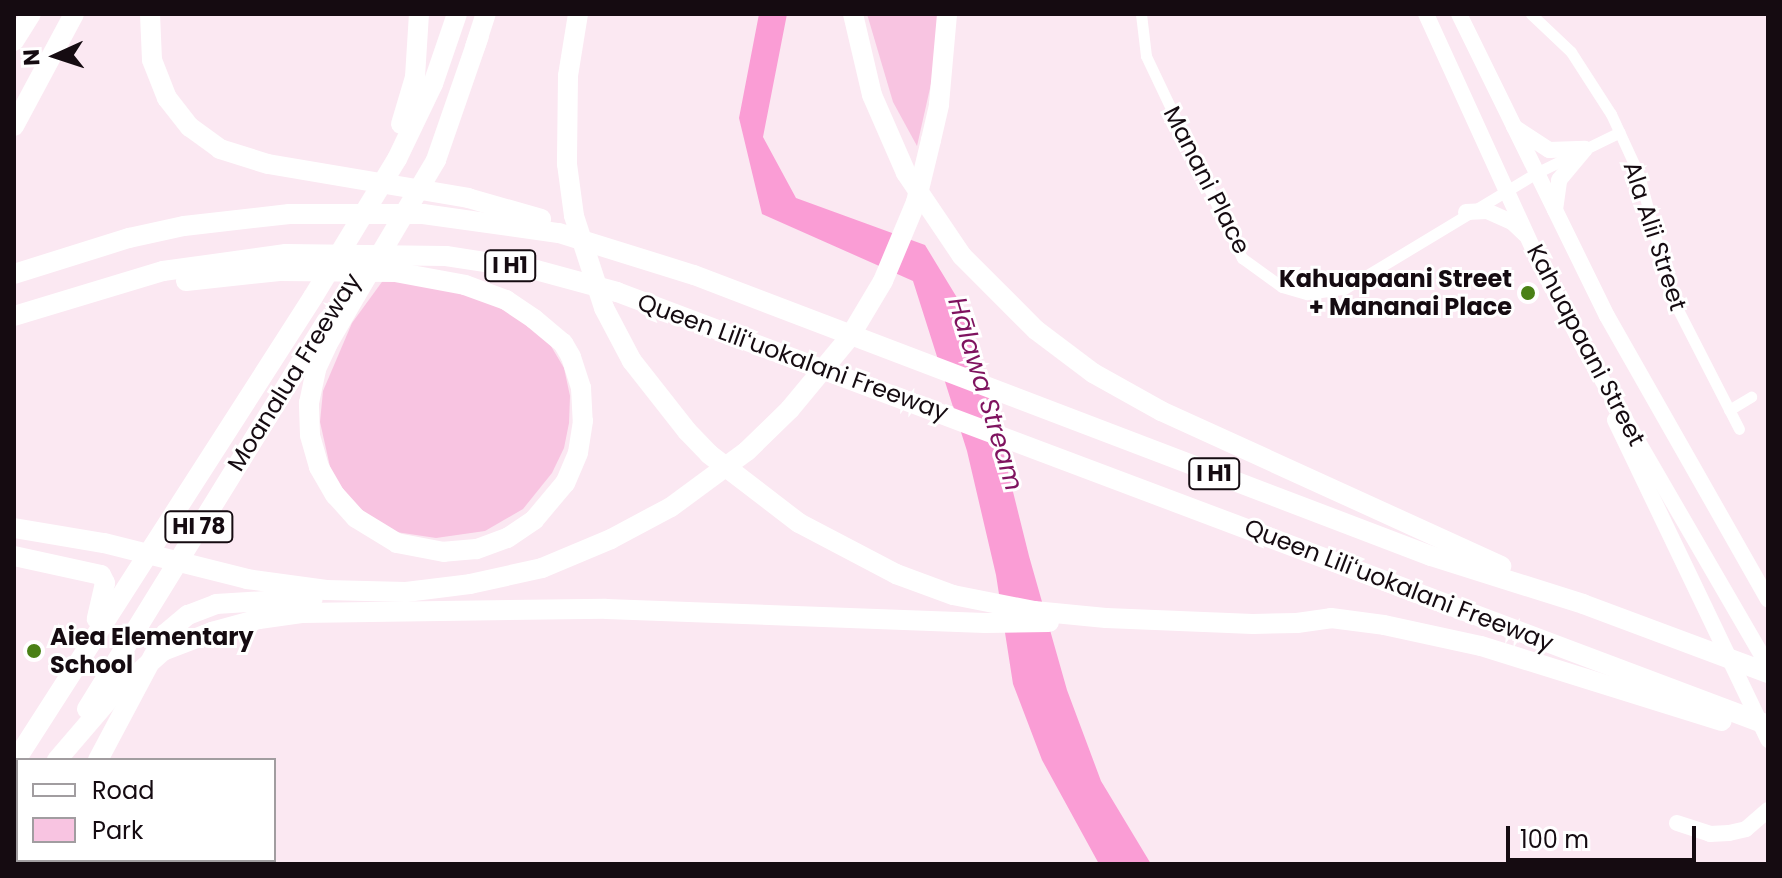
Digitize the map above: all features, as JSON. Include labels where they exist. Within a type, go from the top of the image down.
[{"type":"highway","points":[[14,41],[31,14]]},
{"type":"highway","points":[[14,126],[74,14]]},
{"type":"highway","points":[[150,14],[152,60],[167,98],[190,127],[220,149],[268,164],[499,205],[646,258]]},
{"type":"highway","points":[[391,160],[409,106],[419,48],[419,14]]},
{"type":"highway","points":[[391,160],[433,84],[457,14]]},
{"type":"highway","points":[[68,297],[233,275],[337,271],[395,272],[465,285],[506,300],[563,343],[581,388],[583,421],[575,460],[556,496],[534,520],[492,544],[460,551],[428,551],[383,536],[356,518],[326,481],[314,451],[309,403],[316,369],[350,295],[430,161],[486,14]]},
{"type":"highway","points":[[853,14],[872,95],[906,173],[962,256],[1036,330],[1093,373],[1161,411],[1583,604]]},
{"type":"highway","points":[[99,758],[165,634],[188,615],[216,604],[246,600],[406,592],[470,584],[542,568],[611,539],[671,507],[747,451],[790,409],[849,338],[883,281],[916,202],[939,104],[947,14]]},
{"type":"highway","points":[[577,18],[568,76],[566,131],[574,216],[604,308],[617,337],[648,384],[709,454],[799,523],[896,574],[953,595],[1056,617]]},
{"type":"highway","name":"Moanalua Freeway","points":[[18,754],[224,433],[391,160]]},
{"type":"highway","name":"Queen Liliʻuokalani Freeway","points":[[14,274],[91,249],[184,226],[334,212],[423,214],[520,225],[646,258],[1431,556],[1583,604],[1768,673]]},
{"type":"highway","name":"Queen Liliʻuokalani Freeway","points":[[14,316],[68,297],[163,271],[259,256],[320,251],[446,256],[536,270],[617,292],[934,409],[1768,725]]},
{"type":"highway","name":"Moanalua Freeway","points":[[58,758],[350,295]]},
{"type":"highway","points":[[14,528],[104,543],[247,579],[326,590],[406,592]]},
{"type":"highway","points":[[14,556],[101,575],[105,590],[92,638]]},
{"type":"highway","points":[[59,758],[111,697],[163,651],[212,632],[259,619],[302,613],[606,609],[985,623],[1056,617],[1253,624],[1331,618],[1481,646],[1768,737]]},
{"type":"main road","name":"Kahuapaani Street","points":[[1426,14],[1527,236],[1586,352],[1768,666]]},
{"type":"main road","name":"Kahuapaani Street","points":[[1459,14],[1607,316],[1768,599]]},
{"type":"main road","points":[[1512,126],[1549,150],[1585,149]]},
{"type":"main road","points":[[1555,210],[1559,180],[1585,149]]},
{"type":"main road","points":[[1466,212],[1487,211],[1500,215],[1527,236]]},
{"type":"main road","points":[[1586,352],[1636,470],[1768,737]]},
{"type":"main road","points":[[1677,823],[1710,834],[1729,833],[1746,829],[1768,810]]},
{"type":"street","name":"Manani Place","points":[[1141,14],[1146,56],[1242,258],[1282,287],[1307,294],[1344,289],[1466,212],[1620,132]]},
{"type":"street","name":"Ala Alii Street","points":[[1531,14],[1576,59],[1620,132],[1639,175],[1672,298],[1739,429]]},
{"type":"street","points":[[1729,410],[1751,397]]},
{"type":"green space","points":[[867,14],[939,14],[933,75],[917,146],[893,102]]},
{"type":"green space","points":[[387,275],[497,298],[548,341],[564,368],[570,396],[569,423],[564,448],[552,473],[523,509],[485,531],[436,538],[396,532],[353,505],[331,471],[320,422],[323,391],[352,323]]},
{"type":"water","name":"Hālawa Stream","points":[[759,14],[787,14],[763,137],[796,198],[925,245],[970,319],[1029,556],[1067,690],[1101,781],[1151,864],[1099,864],[1042,760],[1013,684],[996,575],[967,451],[913,281],[762,214],[739,118]]},
{"type":"place","name":"Kahuapaani Street + Mananai Place","points":[[1528,293]]},
{"type":"place","name":"Aiea Elementary School","points":[[34,651]]}]
